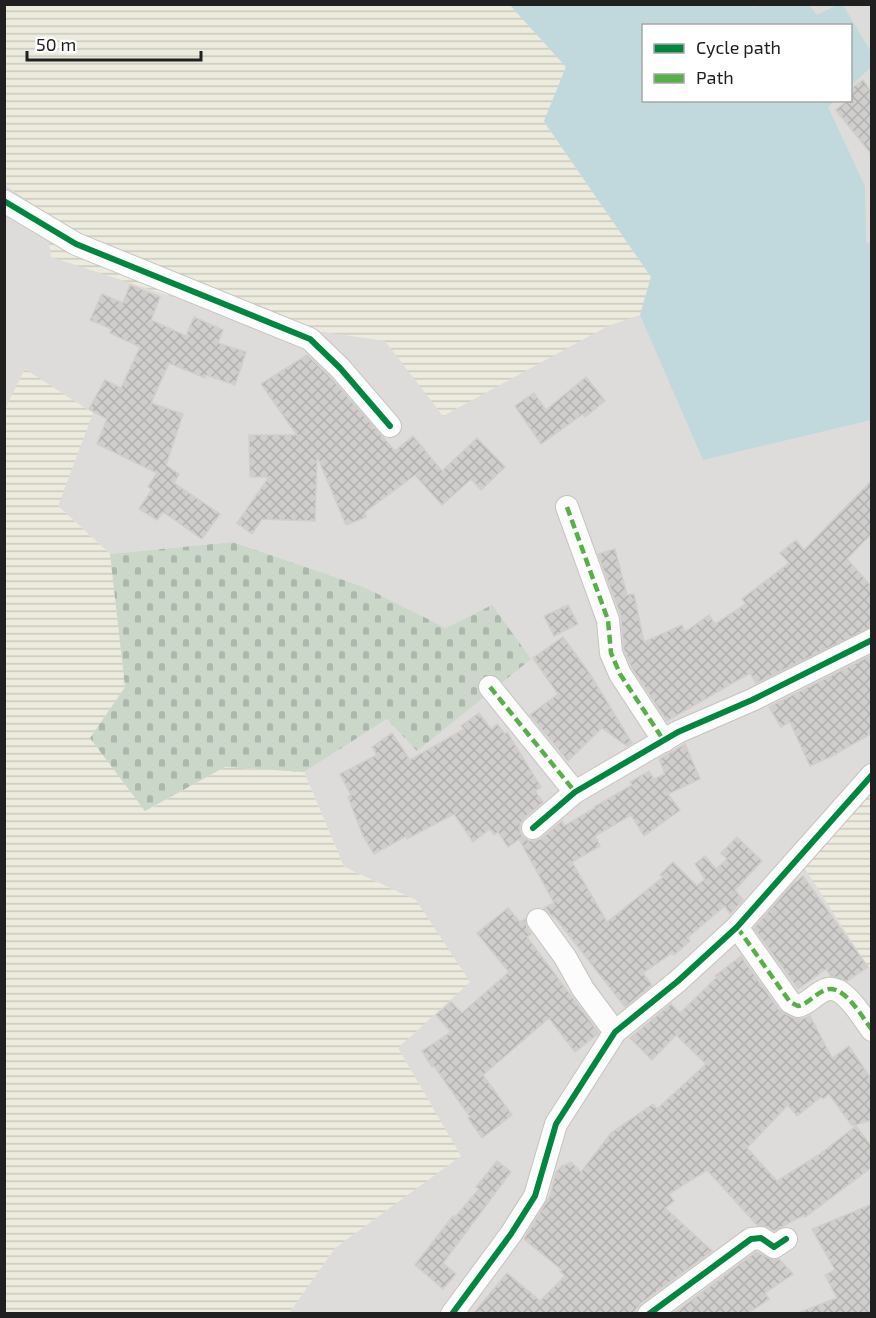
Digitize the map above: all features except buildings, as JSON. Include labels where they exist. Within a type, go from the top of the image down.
[{"type":"street","points":[[4,201],[76,244],[310,339],[340,368],[390,426]]},
{"type":"street","points":[[567,507],[608,620],[611,653],[620,674],[664,741]]},
{"type":"street","points":[[533,828],[575,792],[678,732],[752,700],[872,640]]},
{"type":"street","points":[[490,687],[575,792]]},
{"type":"street","points":[[452,1314],[511,1234],[535,1196],[556,1124],[615,1032],[678,981],[737,927],[872,775]]},
{"type":"street","points":[[538,920],[565,957],[583,989],[615,1032]]},
{"type":"street","points":[[737,927],[790,1002],[798,1006],[803,1005],[825,989],[836,989],[846,996],[872,1030]]},
{"type":"street","points":[[649,1314],[751,1239],[760,1238],[774,1247],[786,1239]]},
{"type":"shaded area","points":[[5,5],[871,5],[871,772],[865,962],[871,968],[871,1313],[289,1313],[335,1248],[460,1156],[398,1048],[416,900],[344,867],[304,772],[387,719],[417,750],[446,628],[364,587],[233,542],[110,554],[58,506],[26,369],[5,411]]},
{"type":"shaded area","points":[[5,5],[510,5],[566,67],[544,122],[651,277],[640,315],[608,326],[443,416],[385,341],[243,320],[51,257],[45,213],[5,185]]},
{"type":"shaded area","points":[[25,369],[93,413],[58,506],[110,554],[125,687],[90,738],[146,811],[225,767],[304,772],[344,867],[416,900],[470,982],[398,1048],[461,1156],[335,1248],[289,1313],[5,1313],[4,411]]},
{"type":"shaded area","points":[[871,772],[871,968],[804,867]]},
{"type":"green space","points":[[233,542],[364,587],[446,628],[492,605],[531,659],[417,751],[387,719],[304,772],[225,767],[145,811],[90,738],[125,687],[110,554]]},
{"type":"water","points":[[749,4],[752,7],[809,5],[817,15],[837,5],[843,5],[871,52],[871,67],[852,85],[852,24],[642,24],[642,102],[834,102],[828,107],[865,186],[866,242],[872,246],[871,420],[703,460],[640,315],[651,277],[544,121],[566,67],[510,5]]},
{"type":"marked path","points":[[567,507],[608,620],[611,653],[620,674],[664,741]]},
{"type":"marked path","points":[[490,687],[575,792]]},
{"type":"marked path","points":[[737,927],[790,1002],[798,1006],[823,991],[830,989],[837,991],[851,1002],[872,1030]]},
{"type":"cycle path","points":[[4,201],[76,244],[310,339],[340,368],[390,426]]},
{"type":"cycle path","points":[[533,828],[575,792],[678,732],[752,700],[872,640]]},
{"type":"cycle path","points":[[452,1314],[511,1234],[535,1196],[556,1124],[615,1032],[678,981],[737,927],[872,775]]},
{"type":"cycle path","points":[[649,1314],[751,1239],[761,1238],[774,1247],[786,1239]]}]
